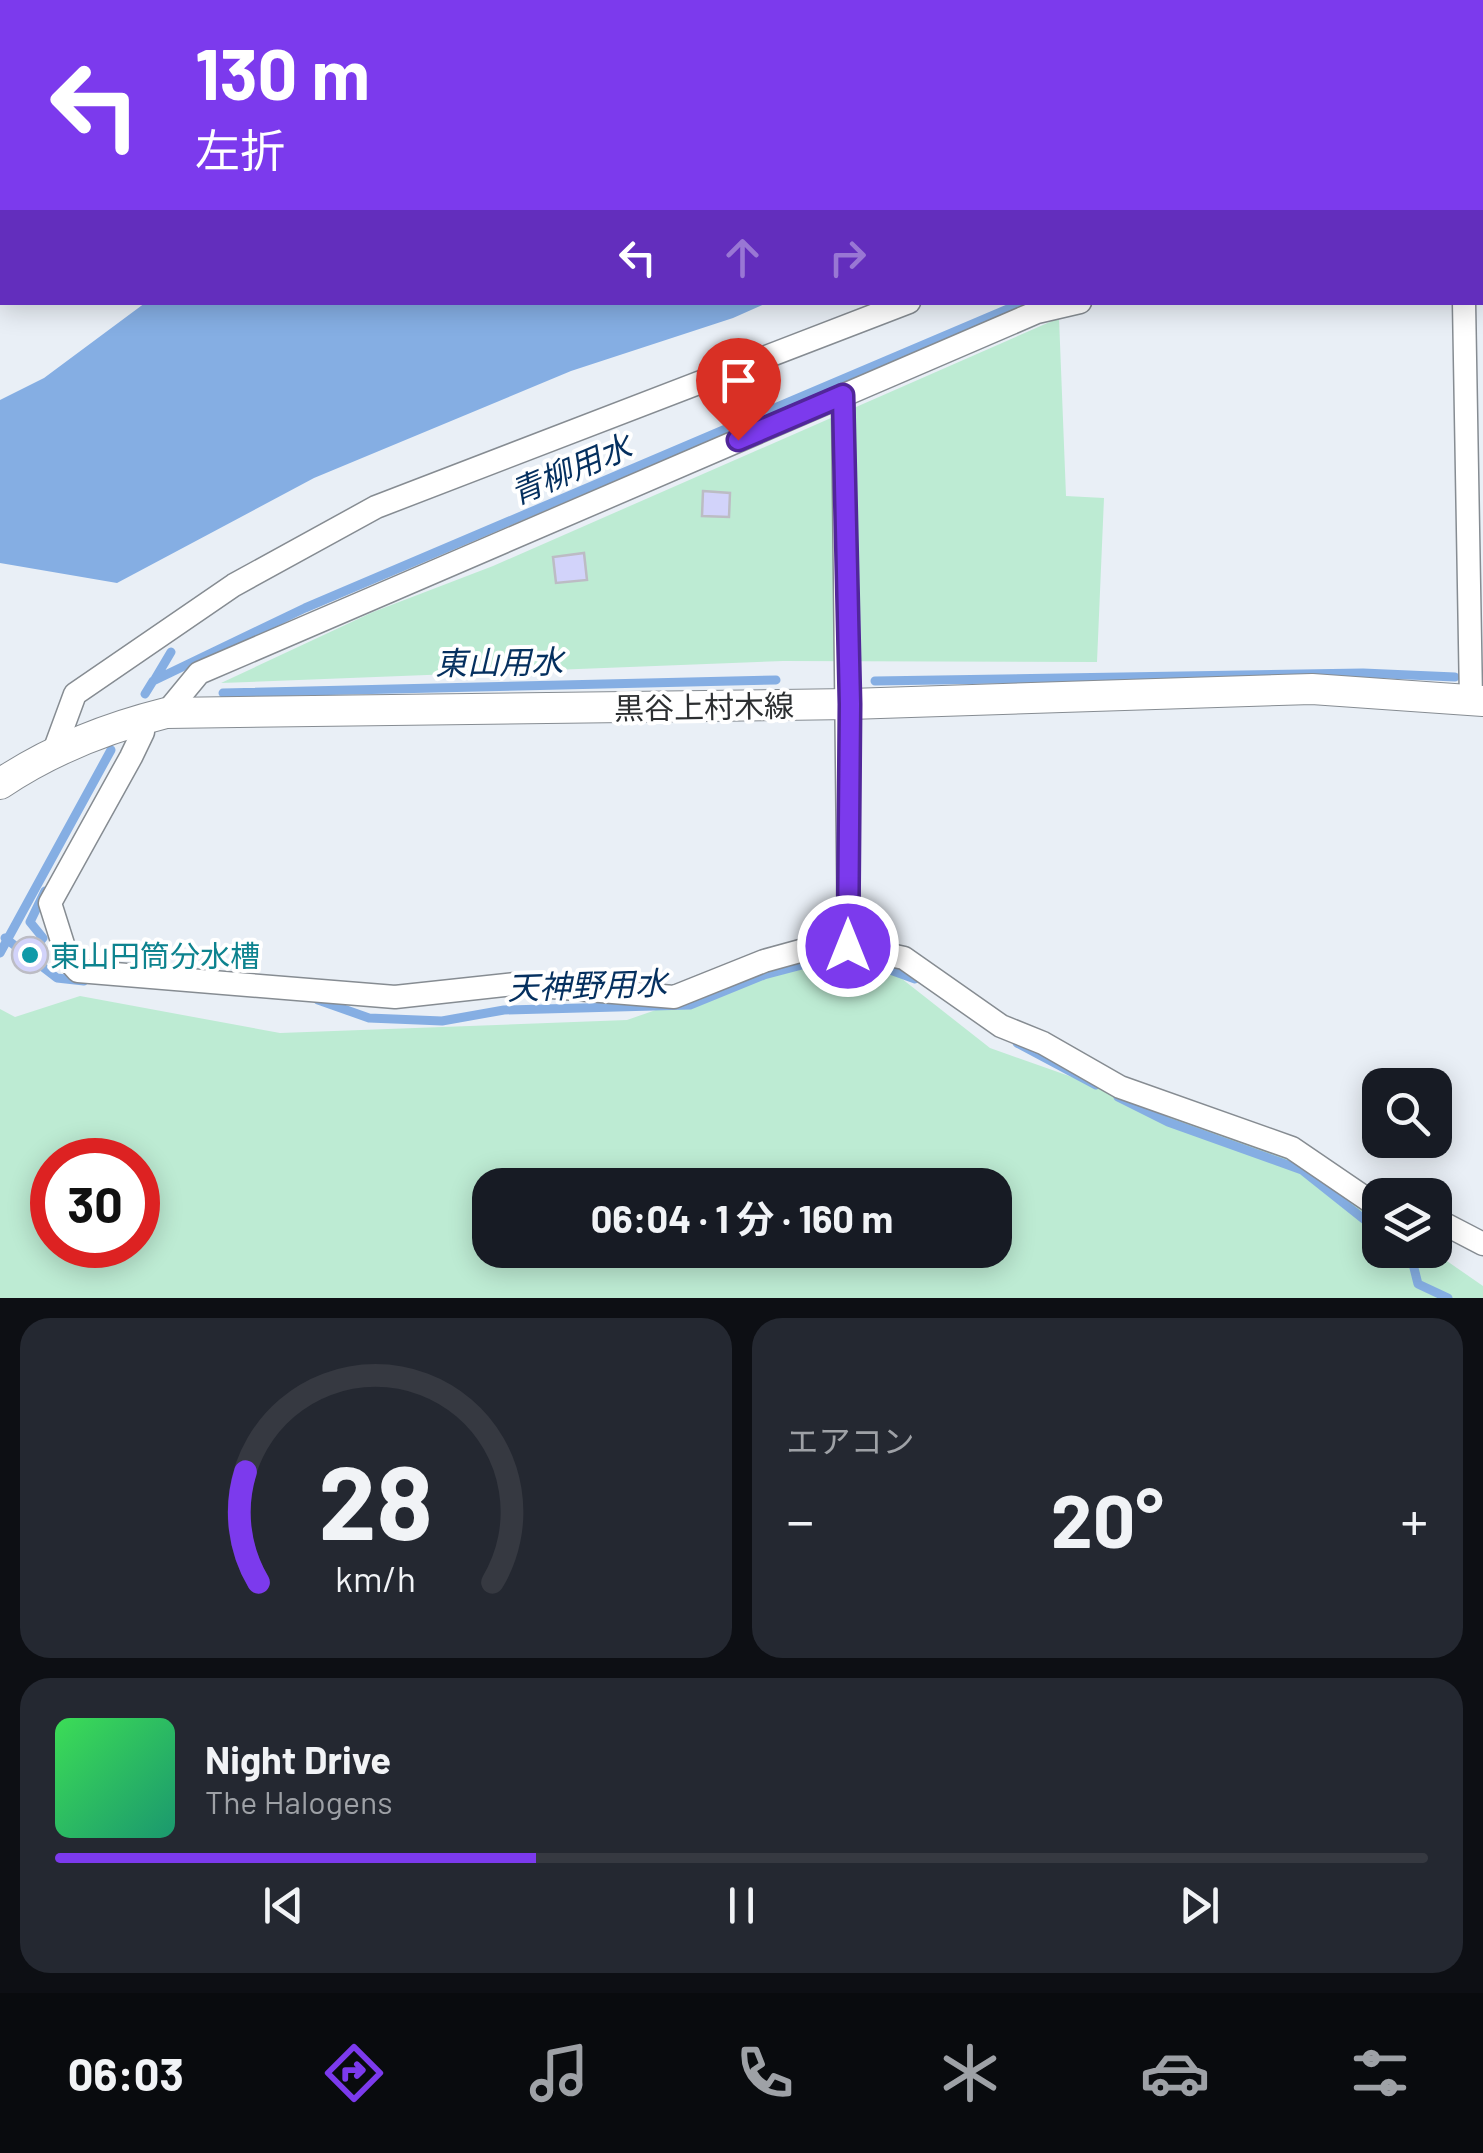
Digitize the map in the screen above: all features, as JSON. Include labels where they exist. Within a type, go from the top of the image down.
[{"type":"main road","name":"黒谷上村木線","points":[[0,784],[54,751],[154,716],[850,704],[1312,690],[1477,700]]},
{"type":"street","points":[[54,751],[75,694],[234,586],[376,507],[901,305]]},
{"type":"street","points":[[1067,305],[1037,312],[199,673],[154,716],[143,732],[50,903],[68,960],[78,970],[396,997],[515,984],[674,996],[764,960],[810,948],[848,946],[904,958],[1002,1026],[1043,1043],[1120,1087],[1292,1148],[1362,1196]]},
{"type":"street","points":[[1464,305],[1477,700]]},
{"type":"street","points":[[843,395],[850,704],[848,946]]},
{"type":"street","points":[[1452,1228],[1483,1244]]},
{"type":"green space","points":[[1059,318],[1066,496],[1104,498],[1097,662],[783,661],[221,683],[373,612],[493,566]]},
{"type":"green space","points":[[791,963],[892,971],[990,1048],[1293,1155],[1362,1203],[1362,1268],[1452,1268],[1452,1265],[1483,1286],[1483,1298],[0,1298],[0,1009],[15,1017],[80,996],[280,1033],[627,1020]]},
{"type":"water","points":[[142,305],[762,305],[571,371],[314,478],[117,583],[0,563],[0,400],[44,378]]},
{"type":"building","points":[[703,491],[730,493],[729,517],[702,516]]},
{"type":"building","points":[[584,553],[587,580],[556,583],[553,557]]},
{"type":"building","name":"東山円筒分水槽","points":[[30,937],[43,942],[48,955],[43,968],[30,973],[17,968],[12,955],[17,942]]},
{"type":"waterway","name":"青柳用水","points":[[145,694],[153,681],[305,608],[1017,305]]},
{"type":"waterway","points":[[155,679],[171,652]]},
{"type":"waterway","points":[[875,681],[1363,673],[1455,677]]},
{"type":"waterway","name":"東山用水","points":[[223,693],[776,680]]},
{"type":"waterway","name":"青柳用水","points":[[0,953],[111,750]]},
{"type":"waterway","name":"東山用水","points":[[29,955],[43,938],[30,922],[45,891]]},
{"type":"waterway","name":"天神野用水","points":[[5,938],[57,978],[84,981]]},
{"type":"waterway","name":"天神野用水","points":[[318,1000],[369,1018],[442,1021],[504,1010],[690,1005],[764,975],[840,955]]},
{"type":"waterway","name":"天神野用水","points":[[860,959],[915,979]]},
{"type":"waterway","name":"天神野用水","points":[[1017,1043],[1096,1085]]},
{"type":"waterway","name":"天神野用水","points":[[1118,1097],[1168,1122],[1302,1170],[1362,1218]]},
{"type":"waterway","name":"天神野用水","points":[[1414,1268],[1418,1284],[1448,1298]]},
{"type":"place","name":"東山円筒分水槽","points":[[30,955]]},
{"type":"route","points":[[738,440],[843,395],[850,704],[848,946]]}]
